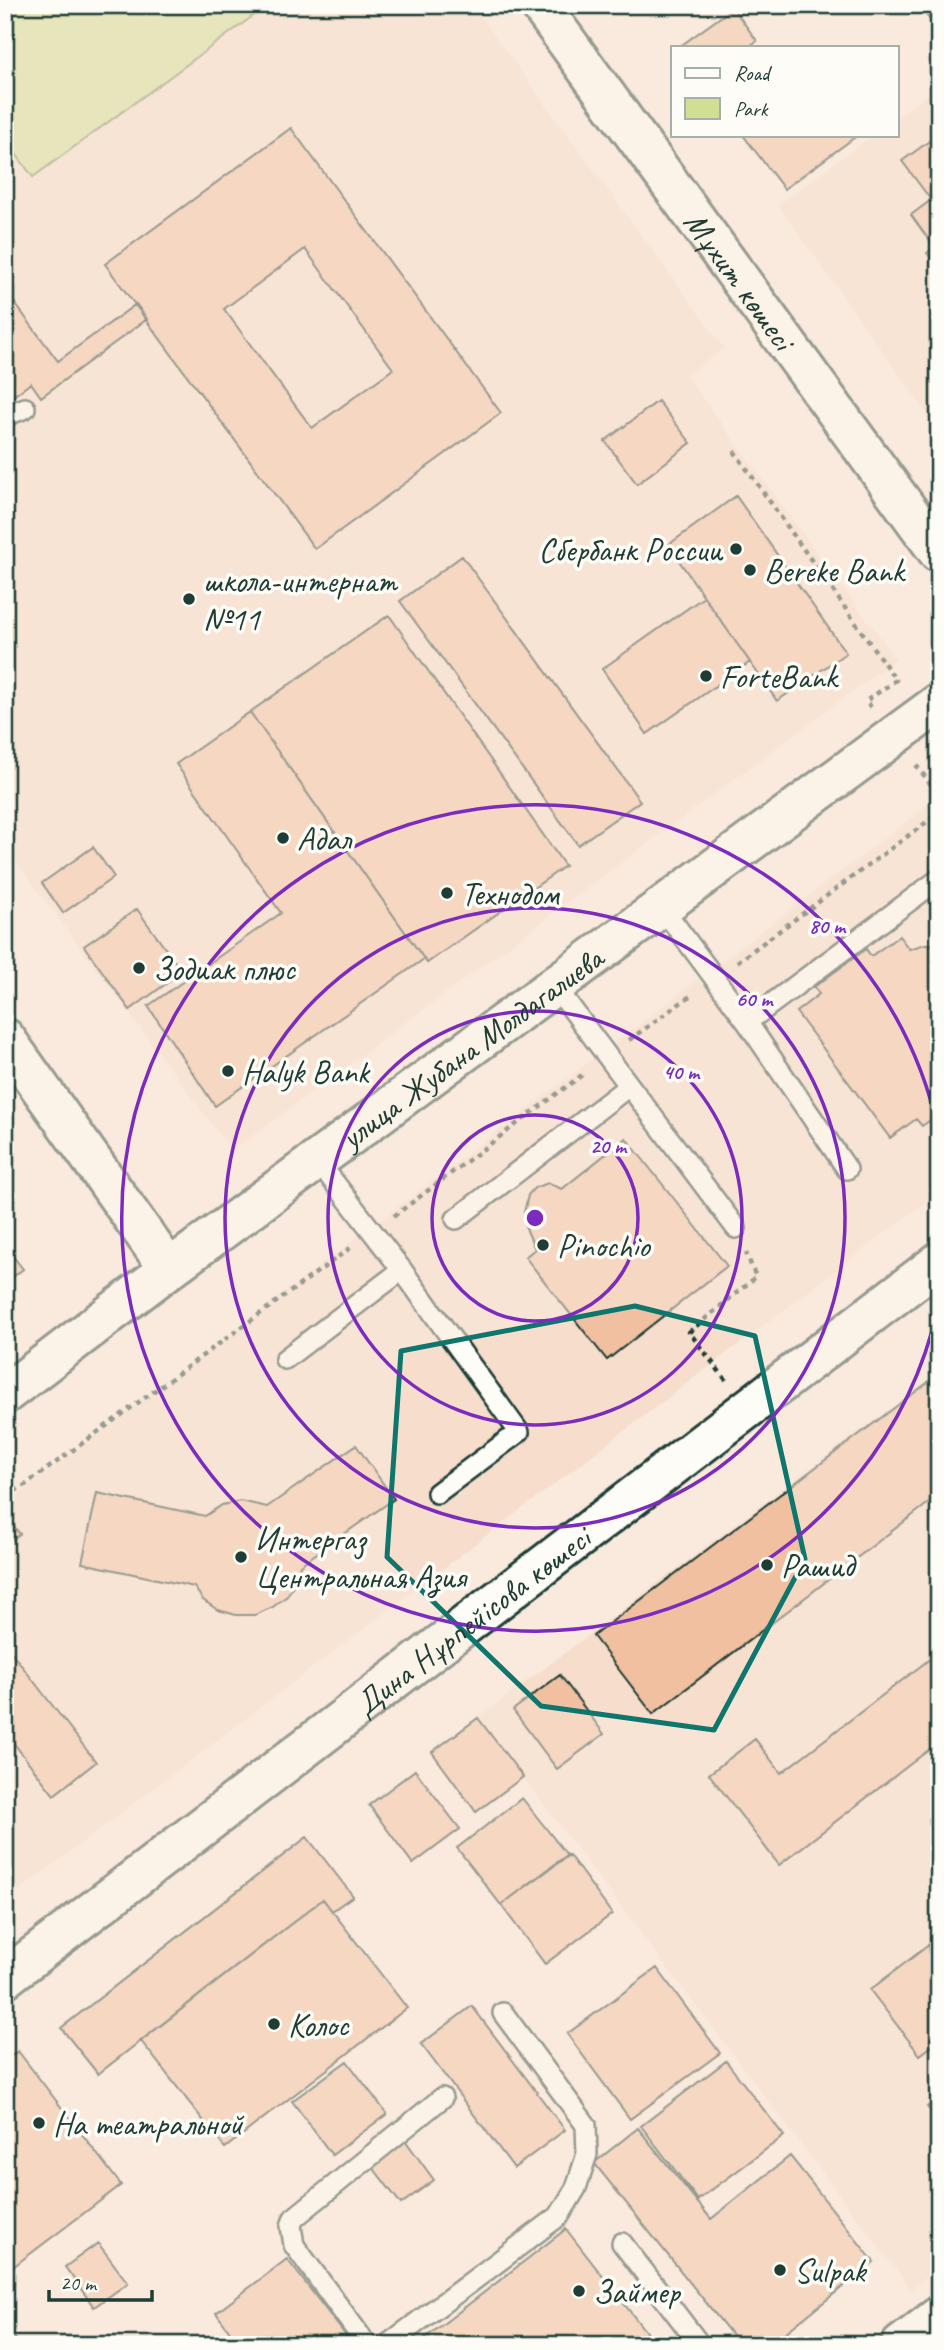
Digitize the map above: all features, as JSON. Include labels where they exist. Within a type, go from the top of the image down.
[{"type":"street","name":"Мұхит көшесі","points":[[540,5],[939,552]]},
{"type":"street","name":"улица Жубана Молдагалиева","points":[[5,1394],[169,1269],[939,702]]},
{"type":"street","points":[[5,1038],[169,1269]]},
{"type":"street","name":"Дина Нұрпейісова көшесі","points":[[5,1978],[939,1262]]},
{"type":"lane","points":[[5,416],[25,408]]},
{"type":"lane","points":[[747,1023],[939,879]]},
{"type":"lane","points":[[661,906],[747,1023],[847,1169]]},
{"type":"lane","points":[[554,985],[736,1228]]},
{"type":"lane","points":[[456,1219],[629,1086]]},
{"type":"lane","points":[[317,1160],[402,1270],[519,1432],[437,1493]]},
{"type":"lane","points":[[285,1359],[402,1270]]},
{"type":"lane","points":[[387,2345],[559,2216],[576,2188],[587,2154],[586,2125],[503,2012]]},
{"type":"lane","points":[[367,2345],[294,2245],[291,2226],[294,2218],[442,2098]]},
{"type":"lane","points":[[622,2243],[699,2345]]},
{"type":"path","points":[[734,451],[896,680],[866,701],[939,795]]},
{"type":"path","points":[[5,1495],[21,1488],[373,1232],[607,1056],[939,813]]},
{"type":"path","points":[[736,1228],[756,1277],[689,1332],[748,1408]]},
{"type":"highlighted area","points":[[635,1306],[755,1336],[805,1559],[714,1730],[541,1706],[387,1557],[401,1351]]},
{"type":"shaded area","points":[[5,5],[472,5],[724,348],[686,376],[896,659],[232,1151],[5,850]]},
{"type":"shaded area","points":[[939,86],[939,430],[778,205],[872,136],[898,136],[898,116]]},
{"type":"shaded area","points":[[939,797],[939,1192],[5,1901],[5,1505]]},
{"type":"shaded area","points":[[939,1372],[939,2267],[911,2289],[478,1718]]},
{"type":"green space","points":[[5,5],[268,5],[33,177],[5,139]]},
{"type":"building","points":[[918,5],[939,5],[939,14],[930,20]]},
{"type":"building","points":[[733,8],[757,41],[750,46],[680,46]]},
{"type":"building","points":[[291,128],[501,413],[315,549],[105,264]],"holes":[[[305,249],[393,369],[312,428],[224,309]]]},
{"type":"building","points":[[939,134],[939,268],[927,253],[934,247],[911,215],[931,200],[902,161]]},
{"type":"building","points":[[744,136],[857,136],[784,189]]},
{"type":"building","points":[[5,290],[58,361],[136,304],[147,319],[41,397],[31,383],[5,402]]},
{"type":"building","points":[[658,401],[691,443],[637,484],[605,441]]},
{"type":"building","points":[[736,496],[846,653],[777,701],[668,545]]},
{"type":"building","points":[[462,556],[640,801],[578,845],[400,601]]},
{"type":"building","points":[[704,597],[750,662],[647,734],[602,669]]},
{"type":"building","points":[[389,615],[565,866],[427,963],[250,712]]},
{"type":"building","name":"Адал","points":[[250,712],[424,959],[215,1106],[148,1006],[281,913],[176,764]]},
{"type":"building","points":[[93,847],[114,877],[63,913],[42,883]]},
{"type":"building","points":[[137,909],[182,972],[130,1010],[84,946]]},
{"type":"building","points":[[899,936],[909,949],[925,944],[939,945],[939,1114],[922,1126],[916,1119],[890,1138],[796,1012],[819,994],[814,987],[866,949],[871,956]]},
{"type":"building","points":[[626,1138],[727,1266],[607,1360],[525,1257],[535,1249],[525,1226],[524,1213],[528,1195],[534,1188],[548,1183],[562,1189]]},
{"type":"building","points":[[5,1246],[23,1269],[5,1283]]},
{"type":"building","name":"Рашид","points":[[939,1374],[939,1495],[653,1714],[593,1636]]},
{"type":"building","points":[[356,1445],[394,1499],[300,1565],[297,1579],[287,1596],[273,1607],[255,1615],[236,1615],[218,1610],[203,1600],[194,1587],[82,1563],[97,1493],[205,1516],[222,1505],[240,1501],[267,1507]]},
{"type":"building","points":[[5,1516],[20,1534],[5,1545]]},
{"type":"building","points":[[5,1644],[96,1762],[54,1795],[5,1732]]},
{"type":"building","points":[[939,1652],[939,1742],[779,1865],[709,1774],[755,1739],[781,1773]]},
{"type":"building","points":[[560,1675],[604,1734],[557,1769],[513,1710]]},
{"type":"building","points":[[478,1718],[523,1777],[476,1812],[432,1752]]},
{"type":"building","points":[[415,1770],[460,1829],[413,1864],[369,1805]]},
{"type":"building","points":[[522,1798],[567,1855],[501,1905],[457,1848]]},
{"type":"building","name":"Колос","points":[[307,1837],[353,1896],[332,1911],[323,1899],[98,2074],[61,2028]]},
{"type":"building","points":[[569,1855],[612,1914],[545,1964],[501,1905]]},
{"type":"building","name":"Колос","points":[[323,1899],[407,2008],[225,2148],[141,2041]]},
{"type":"building","points":[[939,1937],[939,2041],[920,2055],[870,1990]]},
{"type":"building","points":[[657,1968],[720,2053],[630,2119],[567,2034]]},
{"type":"building","points":[[472,2006],[565,2130],[514,2168],[421,2044]]},
{"type":"building","name":"На театральной","points":[[18,2051],[121,2185],[5,2273],[5,2061]]},
{"type":"building","points":[[347,2061],[387,2114],[332,2155],[292,2101]]},
{"type":"building","points":[[726,2061],[784,2136],[698,2200],[641,2126]]},
{"type":"building","points":[[939,2098],[939,2121],[927,2107]]},
{"type":"building","points":[[638,2128],[711,2219],[790,2156],[874,2262],[770,2345],[740,2345],[594,2163]]},
{"type":"building","points":[[405,2140],[434,2180],[401,2204],[371,2165]]},
{"type":"building","points":[[566,2229],[656,2345],[416,2345]]},
{"type":"building","points":[[98,2243],[128,2283],[94,2307],[65,2267]]},
{"type":"building","points":[[287,2259],[353,2345],[240,2345],[216,2313]]},
{"type":"building","points":[[5,2325],[20,2345],[5,2345]]},
{"type":"place","name":"Сбербанк России","points":[[736,549]]},
{"type":"place","name":"Bereke Bank","points":[[750,570]]},
{"type":"place","name":"школа-интернат №11","points":[[189,599]]},
{"type":"place","name":"ForteBank","points":[[706,676]]},
{"type":"place","name":"Адал","points":[[283,838]]},
{"type":"place","name":"Технодом","points":[[447,893]]},
{"type":"place","name":"Зодиак плюс","points":[[139,968]]},
{"type":"place","name":"Halyk Bank","points":[[228,1071]]},
{"type":"place","name":"Pinochio","points":[[543,1245]]},
{"type":"place","name":"Интергаз Центральная Азия","points":[[241,1557]]},
{"type":"place","name":"Рашид","points":[[767,1565]]},
{"type":"place","name":"Колос","points":[[274,2024]]},
{"type":"place","name":"На театральной","points":[[39,2123]]},
{"type":"place","name":"Sulpak","points":[[780,2270]]},
{"type":"place","name":"Займер","points":[[579,2291]]}]
